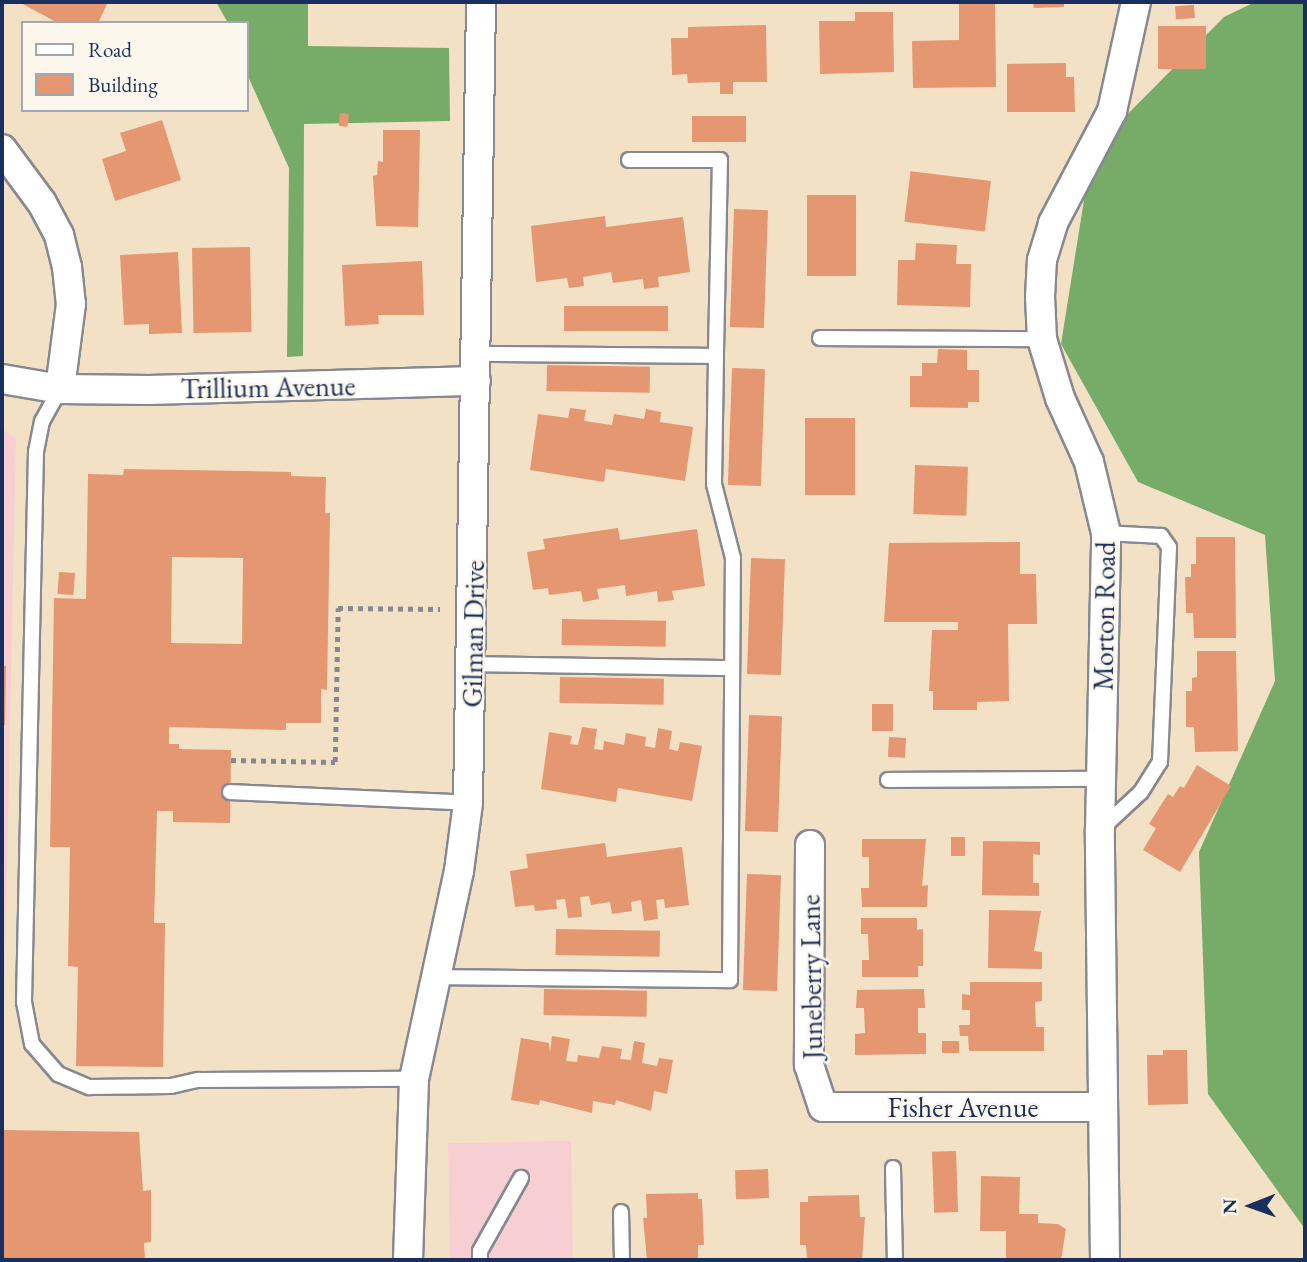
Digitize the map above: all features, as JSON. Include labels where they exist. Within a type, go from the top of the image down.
[{"type":"street","name":"Gilman Drive","points":[[408,1260],[414,1079],[459,871],[468,803],[473,664],[481,2]]},
{"type":"street","name":"Morton Road","points":[[1105,1260],[1100,830],[1106,533],[1089,462],[1060,398],[1042,339],[1042,260],[1053,223],[1112,111],[1136,2]]},
{"type":"street","points":[[2,149],[43,203],[59,235],[67,267],[71,304],[60,388]]},
{"type":"street","name":"Trillium Avenue","points":[[2,379],[60,388],[476,368]]},
{"type":"street","name":"Juneberry Lane","points":[[810,845],[809,1065],[823,1108]]},
{"type":"street","name":"Fisher Avenue","points":[[823,1108],[1102,1107]]},
{"type":"lane","points":[[435,977],[730,980],[733,558],[715,485],[720,160],[629,160]]},
{"type":"lane","points":[[820,338],[1042,339]]},
{"type":"lane","points":[[476,368],[716,356]]},
{"type":"lane","points":[[60,388],[42,421],[36,451],[24,1002],[32,1044],[58,1074],[89,1087],[171,1086],[198,1080],[414,1079]]},
{"type":"lane","points":[[1100,830],[1140,792],[1160,762],[1169,547],[1161,536],[1106,533]]},
{"type":"lane","points":[[473,664],[731,668]]},
{"type":"lane","points":[[888,780],[1101,779]]},
{"type":"lane","points":[[230,792],[468,803]]},
{"type":"lane","points":[[893,1168],[895,1260]]},
{"type":"lane","points":[[480,1260],[480,1251],[521,1178]]},
{"type":"lane","points":[[621,1212],[622,1260]]},
{"type":"path","points":[[231,760],[335,762],[338,608],[440,609]]},
{"type":"shaded area","points":[[2,429],[16,438],[2,1107]]},
{"type":"shaded area","points":[[571,1141],[573,1260],[450,1260],[448,1143]]},
{"type":"green space","points":[[216,2],[308,2],[308,46],[449,48],[450,121],[304,124],[303,356],[287,357],[289,168],[248,76],[248,21],[227,21]]},
{"type":"green space","points":[[1255,2],[1305,2],[1305,1229],[1208,1094],[1199,852],[1275,681],[1265,535],[1138,482],[1061,344],[1092,150],[1224,17]]},
{"type":"building","points":[[19,2],[108,2],[99,21],[54,21]]},
{"type":"building","points":[[995,2],[996,87],[913,88],[912,41],[959,40],[959,3]]},
{"type":"building","points":[[1033,2],[1064,2],[1064,7],[1034,8]]},
{"type":"building","points":[[1194,5],[1195,18],[1176,19],[1175,6]]},
{"type":"building","points":[[855,12],[893,12],[894,72],[820,74],[819,21],[855,21]]},
{"type":"building","points":[[766,25],[767,82],[733,82],[733,94],[720,94],[720,82],[688,83],[687,74],[672,75],[671,38],[688,38],[688,27]]},
{"type":"building","points":[[1158,26],[1206,26],[1206,69],[1158,69]]},
{"type":"building","points":[[1066,63],[1066,77],[1074,77],[1075,112],[1007,112],[1007,64]]},
{"type":"building","points":[[340,113],[349,114],[348,127],[339,126]]},
{"type":"building","points":[[692,116],[746,116],[746,142],[692,142]]},
{"type":"building","points":[[162,120],[181,180],[115,201],[102,159],[126,151],[120,133]]},
{"type":"building","points":[[383,130],[420,130],[418,227],[376,226],[373,176],[377,175],[378,161],[383,162]]},
{"type":"building","points":[[911,171],[991,181],[985,232],[904,222]]},
{"type":"building","points":[[807,195],[856,195],[856,276],[807,276]]},
{"type":"building","points":[[734,209],[768,210],[764,328],[730,327]]},
{"type":"building","points":[[605,216],[606,227],[683,217],[690,272],[658,277],[659,287],[644,289],[643,279],[613,283],[611,272],[583,277],[584,286],[569,288],[567,278],[536,282],[531,226]]},
{"type":"building","points":[[916,243],[957,245],[956,264],[971,264],[970,307],[897,305],[898,260],[915,260]]},
{"type":"building","points":[[250,247],[251,332],[193,333],[192,248]]},
{"type":"building","points":[[178,252],[182,333],[149,334],[149,324],[124,325],[120,255]]},
{"type":"building","points":[[422,261],[424,315],[378,315],[379,324],[345,326],[342,265]]},
{"type":"building","points":[[564,306],[668,306],[668,331],[564,331]]},
{"type":"building","points":[[938,349],[967,350],[967,370],[979,370],[979,402],[968,402],[968,408],[910,407],[910,376],[922,376],[922,363],[937,363]]},
{"type":"building","points":[[547,365],[650,367],[650,393],[547,391]]},
{"type":"building","points":[[732,368],[765,369],[761,486],[728,485]]},
{"type":"building","points":[[570,408],[586,410],[584,421],[612,425],[614,414],[644,419],[646,409],[661,412],[660,422],[693,427],[685,481],[606,469],[604,482],[530,470],[538,414],[568,418]]},
{"type":"building","points":[[805,418],[855,418],[855,495],[805,495]]},
{"type":"building","points":[[915,465],[968,467],[966,516],[913,514]]},
{"type":"building","points":[[124,469],[291,472],[291,476],[326,477],[325,513],[330,513],[327,690],[321,689],[321,723],[286,723],[286,730],[169,727],[169,744],[179,744],[179,749],[231,750],[230,823],[173,822],[173,811],[157,811],[154,923],[165,923],[163,1067],[76,1066],[78,967],[68,966],[70,847],[50,847],[54,598],[86,599],[88,474],[123,475]],"holes":[[[172,557],[243,558],[242,644],[171,643]]]},
{"type":"building","points":[[618,528],[620,540],[697,529],[705,586],[672,591],[674,600],[658,602],[657,591],[626,596],[625,585],[597,589],[599,599],[583,602],[581,591],[549,595],[548,588],[533,590],[527,552],[545,549],[543,539]]},
{"type":"building","points":[[1196,537],[1235,537],[1236,638],[1194,638],[1193,613],[1186,613],[1185,577],[1191,577],[1191,564],[1196,564]]},
{"type":"building","points":[[1020,542],[1020,574],[1036,574],[1037,624],[1008,624],[1009,701],[977,702],[977,710],[933,710],[933,691],[929,691],[932,630],[958,630],[958,622],[884,622],[889,543]]},
{"type":"building","points":[[751,558],[785,559],[781,675],[747,674]]},
{"type":"building","points":[[59,572],[75,573],[73,595],[57,594]]},
{"type":"building","points":[[562,619],[666,621],[666,647],[562,645]]},
{"type":"building","points":[[1197,651],[1236,651],[1238,751],[1195,752],[1194,727],[1186,727],[1186,691],[1192,691],[1192,678],[1197,677]]},
{"type":"building","points":[[2,666],[6,666],[5,725],[2,725]]},
{"type":"building","points":[[560,677],[664,679],[664,705],[560,703]]},
{"type":"building","points":[[872,704],[893,704],[893,731],[872,731]]},
{"type":"building","points":[[749,715],[782,716],[778,832],[745,831]]},
{"type":"building","points":[[582,727],[597,729],[594,749],[603,750],[604,741],[624,745],[626,733],[646,737],[645,746],[655,748],[658,728],[672,731],[669,749],[678,751],[680,742],[702,746],[692,801],[618,788],[616,802],[541,789],[549,732],[572,736],[570,744],[578,745]]},
{"type":"building","points":[[889,737],[906,738],[905,758],[888,757]]},
{"type":"building","points":[[1197,765],[1231,786],[1180,872],[1143,850],[1156,828],[1149,824],[1168,794],[1173,797],[1180,786],[1184,788]]},
{"type":"building","points":[[951,837],[965,837],[965,856],[951,856]]},
{"type":"building","points":[[862,839],[926,839],[922,886],[928,885],[927,907],[862,907],[861,888],[869,888],[869,857],[862,857]]},
{"type":"building","points":[[983,841],[1040,842],[1040,855],[1033,854],[1033,883],[1039,883],[1039,896],[982,895]]},
{"type":"building","points":[[605,843],[607,857],[682,847],[689,905],[665,908],[664,899],[656,900],[658,919],[644,921],[641,900],[631,902],[632,911],[612,914],[610,902],[591,905],[589,896],[580,897],[582,917],[568,918],[565,899],[556,900],[557,909],[535,911],[534,905],[515,907],[510,871],[528,868],[526,854]]},
{"type":"building","points":[[747,874],[781,875],[777,991],[743,990]]},
{"type":"building","points":[[989,910],[1041,911],[1034,951],[1042,952],[1042,969],[988,968]]},
{"type":"building","points":[[861,918],[917,918],[917,930],[923,929],[923,966],[918,966],[918,977],[862,977],[862,960],[869,960],[868,934],[861,934]]},
{"type":"building","points":[[556,929],[660,931],[660,957],[556,955]]},
{"type":"building","points":[[970,982],[1042,982],[1042,1001],[1035,1002],[1036,1027],[1044,1027],[1044,1051],[969,1051],[968,1036],[960,1036],[959,1025],[970,1025],[970,1010],[962,1010],[962,994],[970,995]]},
{"type":"building","points":[[544,989],[647,991],[647,1017],[544,1015]]},
{"type":"building","points":[[924,989],[925,1008],[918,1008],[918,1033],[926,1033],[926,1054],[855,1055],[855,1034],[865,1033],[864,1008],[856,1008],[857,990]]},
{"type":"building","points":[[552,1036],[570,1039],[566,1061],[577,1062],[578,1055],[599,1058],[602,1046],[622,1049],[620,1059],[631,1060],[634,1041],[645,1043],[642,1063],[657,1066],[659,1058],[673,1060],[667,1094],[654,1091],[651,1111],[616,1100],[615,1105],[593,1101],[592,1113],[540,1100],[539,1105],[511,1100],[521,1038],[549,1043],[550,1053]]},
{"type":"building","points":[[942,1041],[959,1041],[959,1053],[942,1053]]},
{"type":"building","points":[[1163,1050],[1187,1050],[1188,1104],[1148,1105],[1147,1055],[1163,1055]]},
{"type":"building","points":[[2,1130],[139,1132],[143,1191],[151,1190],[151,1242],[144,1243],[145,1260],[2,1260]]},
{"type":"building","points":[[956,1151],[958,1212],[934,1213],[932,1152]]},
{"type":"building","points":[[768,1169],[769,1198],[736,1199],[735,1170]]},
{"type":"building","points":[[981,1176],[1020,1177],[1019,1214],[1038,1214],[1038,1223],[1058,1224],[1066,1229],[1061,1260],[1006,1260],[1006,1231],[980,1231]]},
{"type":"building","points":[[698,1193],[698,1199],[702,1199],[704,1245],[698,1245],[698,1260],[647,1260],[643,1218],[647,1218],[646,1194]]},
{"type":"building","points":[[859,1195],[860,1217],[865,1217],[862,1260],[807,1260],[806,1245],[800,1245],[800,1202],[808,1202],[808,1196]]}]
